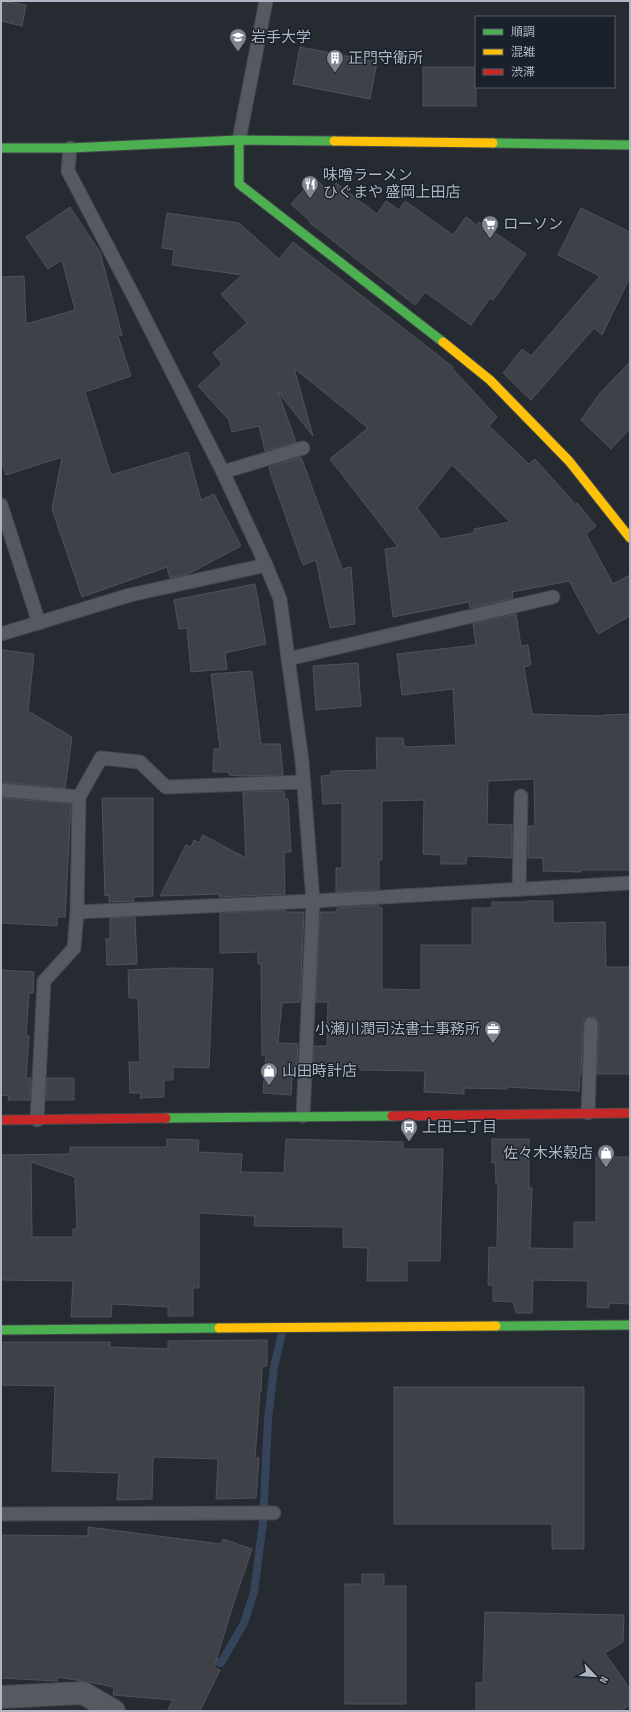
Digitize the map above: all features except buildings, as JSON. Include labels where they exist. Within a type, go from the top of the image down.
[{"type":"street","points":[[1,148],[70,148],[239,140],[630,144]]},
{"type":"street","points":[[239,140],[239,184],[378,291],[490,380],[569,461],[630,538]]},
{"type":"street","points":[[1,1120],[630,1113]]},
{"type":"street","points":[[1,1330],[630,1325]]},
{"type":"street","points":[[1,1697],[83,1693],[114,1711]]},
{"type":"lane","points":[[239,140],[266,1]]},
{"type":"lane","points":[[70,148],[68,171],[223,472],[280,599],[304,782],[313,901],[303,1116]]},
{"type":"lane","points":[[223,472],[303,448]]},
{"type":"lane","points":[[1,505],[39,623]]},
{"type":"lane","points":[[1,634],[130,595],[266,565]]},
{"type":"lane","points":[[288,659],[553,597]]},
{"type":"lane","points":[[37,1120],[44,981],[74,948],[77,912],[80,797],[101,758],[140,762],[166,787],[304,782]]},
{"type":"lane","points":[[1,790],[80,797]]},
{"type":"lane","points":[[519,889],[521,796]]},
{"type":"lane","points":[[77,912],[313,901],[630,883]]},
{"type":"lane","points":[[588,1113],[591,1024]]},
{"type":"lane","points":[[1,1514],[274,1512]]},
{"type":"waterway","points":[[207,1657],[221,1663],[244,1623],[254,1592],[263,1522],[268,1420],[274,1367],[282,1333]]},
{"type":"traffic: fast","points":[[239,140],[239,184],[443,342]]},
{"type":"traffic: fast","points":[[1,148],[70,148],[239,140],[334,141]]},
{"type":"traffic: fast","points":[[493,143],[630,145]]},
{"type":"traffic: fast","points":[[166,1118],[392,1116]]},
{"type":"traffic: fast","points":[[496,1326],[630,1325]]},
{"type":"traffic: fast","points":[[1,1330],[219,1328]]},
{"type":"traffic: slow","points":[[334,141],[493,143]]},
{"type":"traffic: slow","points":[[443,342],[490,380],[569,461],[630,538]]},
{"type":"traffic: slow","points":[[219,1328],[496,1326]]},
{"type":"traffic: jam","points":[[392,1116],[630,1113]]},
{"type":"traffic: jam","points":[[1,1120],[166,1118]]},
{"type":"place","name":"岩手大学","points":[[238,52]]},
{"type":"place","name":"正門守衛所","points":[[335,73]]},
{"type":"place","name":"味噌ラーメン ひぐまや 盛岡上田店","points":[[310,199]]},
{"type":"place","name":"ローソン","points":[[490,239]]},
{"type":"place","name":"小瀬川潤司法書士事務所","points":[[493,1044]]},
{"type":"place","name":"山田時計店","points":[[269,1086]]},
{"type":"place","name":"上田二丁目","points":[[409,1142]]},
{"type":"place","name":"佐々木米穀店","points":[[606,1168]]}]
